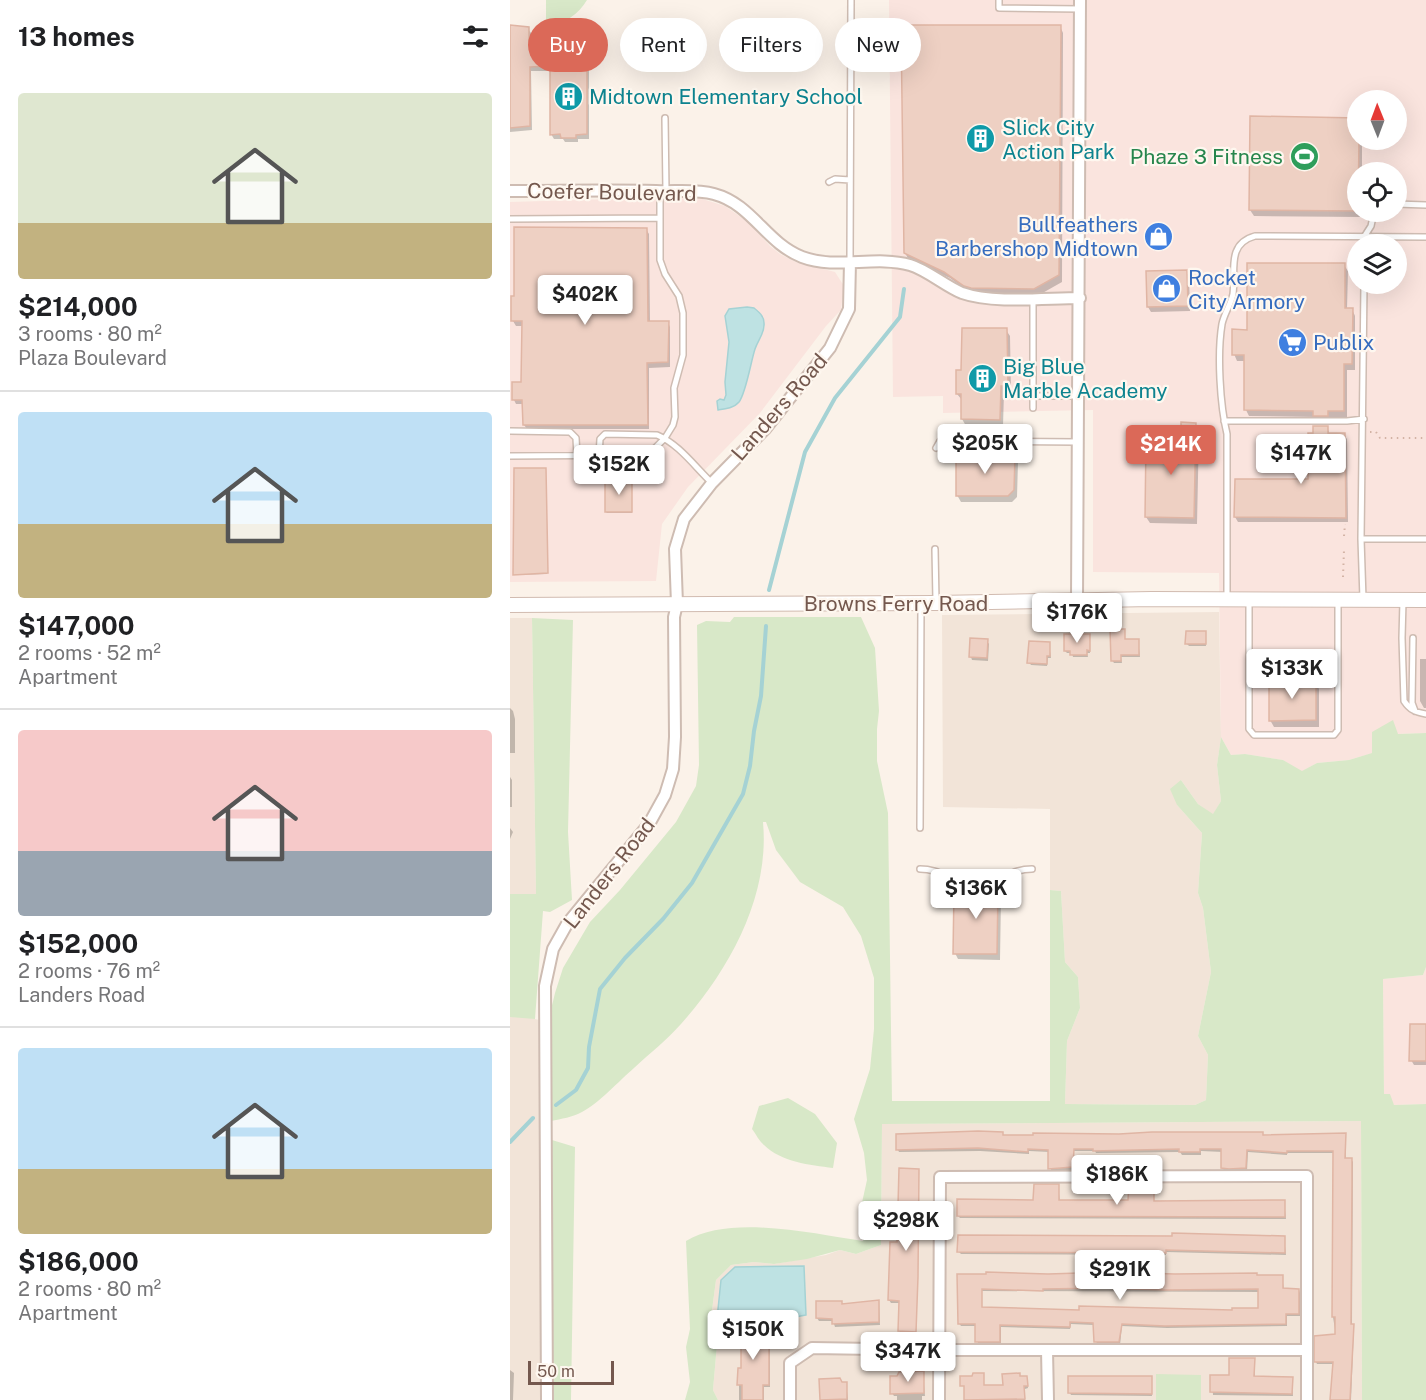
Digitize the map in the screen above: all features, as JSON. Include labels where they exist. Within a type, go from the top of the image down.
[{"type":"main road","name":"Browns Ferry Road","points":[[510,605],[936,603],[1249,598],[1426,600]]},
{"type":"street","points":[[1077,601],[1080,4]]},
{"type":"street","name":"Coefer Boulevard","points":[[510,191],[704,192],[722,196],[743,208],[778,244],[815,261],[910,265],[947,286],[984,298],[1080,298]]},
{"type":"street","name":"Landers Road","points":[[547,1400],[544,986],[553,949],[567,924],[649,824],[665,795],[673,769],[674,616],[677,604],[675,549],[684,519],[712,483],[766,428],[830,348],[849,309],[850,262]]},
{"type":"street","points":[[939,1400],[940,1178],[1271,1176],[1306,1176],[1307,1400]]},
{"type":"street","points":[[790,1400],[790,1363],[812,1348],[1306,1350]]},
{"type":"street","points":[[1047,1350],[1048,1400]]},
{"type":"lane","points":[[850,262],[851,0]]},
{"type":"lane","points":[[997,0],[999,8],[1025,9],[1080,4]]},
{"type":"lane","points":[[1024,0],[1025,9]]},
{"type":"lane","points":[[510,456],[648,455],[665,438],[673,425],[674,388],[683,355],[683,313],[679,296],[665,274],[660,260],[660,199],[666,191],[665,118]]},
{"type":"lane","points":[[829,182],[835,179],[850,180]]},
{"type":"lane","points":[[1407,204],[1426,205]]},
{"type":"lane","points":[[510,219],[660,218]]},
{"type":"lane","points":[[1227,599],[1227,434],[1222,413],[1221,340],[1222,322],[1233,296],[1234,254],[1237,247],[1246,239],[1255,236],[1347,237]]},
{"type":"lane","points":[[1407,237],[1426,237]]},
{"type":"lane","points":[[1363,599],[1361,539],[1364,294]]},
{"type":"lane","points":[[1033,298],[1033,408]]},
{"type":"lane","points":[[1033,396],[1079,396]]},
{"type":"lane","points":[[1224,421],[1364,419]]},
{"type":"lane","points":[[510,431],[570,432],[576,438],[577,456]]},
{"type":"lane","points":[[599,456],[600,439],[605,434],[647,434],[665,438],[712,483]]},
{"type":"lane","points":[[936,448],[937,444],[945,441],[1078,442]]},
{"type":"lane","points":[[1361,539],[1426,539]]},
{"type":"lane","points":[[936,549],[936,603]]},
{"type":"lane","points":[[1249,598],[1249,729],[1254,735],[1334,735],[1338,730],[1338,599]]},
{"type":"lane","points":[[1403,599],[1402,692],[1404,701],[1415,712],[1426,714]]},
{"type":"lane","points":[[920,828],[921,603]]},
{"type":"lane","points":[[1413,638],[1412,703],[1415,712]]},
{"type":"lane","points":[[920,868],[934,869],[950,878],[969,883]]},
{"type":"lane","points":[[984,883],[995,882],[1019,869],[1032,869]]},
{"type":"path","points":[[1370,432],[1376,432],[1380,438],[1426,438]]},
{"type":"path","points":[[1344,536],[1345,524]]},
{"type":"path","points":[[1343,577],[1344,550]]},
{"type":"shaded area","points":[[889,0],[1426,0],[1426,733],[1397,734],[1393,721],[1373,753],[1349,760],[1317,763],[1301,772],[1283,760],[1245,754],[1231,755],[1221,737],[1219,573],[1093,572],[1093,410],[943,413],[943,396],[893,397],[890,72],[921,72],[921,18],[889,18]]},
{"type":"shaded area","points":[[699,198],[725,206],[748,222],[780,254],[796,262],[835,272],[844,286],[841,310],[826,326],[760,413],[688,487],[662,524],[656,581],[510,582],[510,202]]},
{"type":"shaded area","points":[[1219,612],[1221,737],[1217,765],[1221,801],[1213,815],[1198,804],[1181,780],[1177,805],[1202,833],[1198,893],[1203,908],[1211,972],[1198,1036],[1208,1055],[1206,1100],[1195,1105],[1065,1104],[1067,1041],[1080,1008],[1078,977],[1065,962],[1061,891],[1050,890],[1050,809],[943,807],[942,615]]},
{"type":"shaded area","points":[[510,618],[532,618],[536,894],[510,894]]},
{"type":"shaded area","points":[[1426,967],[1426,1104],[1394,1105],[1384,1094],[1383,979],[1423,975]]},
{"type":"shaded area","points":[[510,1017],[526,1017],[548,1022],[552,1140],[551,1400],[510,1400]]},
{"type":"shaded area","points":[[1361,1121],[1362,1400],[718,1400],[713,1390],[718,1333],[711,1318],[716,1280],[731,1265],[754,1262],[774,1264],[826,1255],[840,1250],[856,1254],[881,1245],[882,1124]]},
{"type":"green space","points":[[546,0],[587,0],[570,18],[546,18]]},
{"type":"green space","points":[[734,617],[861,617],[875,648],[879,711],[877,761],[888,813],[892,1101],[1050,1101],[1050,890],[1061,891],[1065,962],[1078,977],[1080,1008],[1067,1041],[1065,1104],[1195,1105],[1206,1100],[1208,1055],[1198,1036],[1211,972],[1203,908],[1198,893],[1202,833],[1177,805],[1170,789],[1181,780],[1198,804],[1213,814],[1221,801],[1217,765],[1221,737],[1231,755],[1245,754],[1283,760],[1302,771],[1317,763],[1349,760],[1372,753],[1372,732],[1393,720],[1398,734],[1426,733],[1426,967],[1423,975],[1383,979],[1384,1094],[1390,1094],[1394,1105],[1426,1104],[1426,1400],[1362,1400],[1361,1121],[882,1124],[881,1245],[856,1254],[840,1250],[807,1259],[774,1264],[754,1262],[731,1265],[716,1280],[711,1318],[718,1333],[713,1390],[718,1400],[685,1400],[690,1382],[686,1347],[690,1329],[686,1241],[704,1233],[748,1227],[797,1231],[863,1241],[866,1229],[861,1207],[867,1180],[864,1153],[854,1119],[870,1069],[874,1029],[874,978],[861,936],[843,907],[800,882],[776,850],[766,822],[763,822],[760,878],[753,905],[730,956],[699,1003],[676,1030],[602,1098],[578,1114],[551,1121],[548,1022],[563,968],[590,922],[620,890],[676,822],[696,786],[699,765],[697,625],[706,621],[730,622]]},
{"type":"green space","points":[[532,618],[573,620],[568,832],[572,900],[550,912],[543,911],[535,1019],[510,1017],[510,894],[536,894]]},
{"type":"green space","points":[[788,1098],[815,1114],[837,1143],[833,1168],[787,1159],[771,1151],[752,1129],[759,1106]]},
{"type":"green space","points":[[552,1140],[575,1147],[571,1400],[551,1400]]},
{"type":"green space","points":[[1156,1374],[1201,1375],[1201,1400],[1156,1400]]},
{"type":"water","points":[[754,308],[761,314],[764,327],[755,349],[742,398],[735,406],[718,410],[717,401],[724,400],[726,395],[729,342],[725,316],[729,309]]},
{"type":"water","points":[[804,1266],[806,1315],[762,1321],[717,1319],[721,1280],[735,1267]]},
{"type":"building","name":"Midtown Elementary School","points":[[510,25],[528,27],[530,126],[510,128]]},
{"type":"building","name":"Slick City Action Park","points":[[921,25],[1061,25],[1059,275],[1034,289],[971,288],[904,253],[902,72],[921,72]]},
{"type":"building","name":"Midtown Elementary School","points":[[550,72],[587,72],[587,134],[576,135],[576,138],[561,138],[560,134],[550,135]]},
{"type":"building","name":"Phaze 3 Fitness","points":[[1250,116],[1347,118],[1347,150],[1359,150],[1359,162],[1347,162],[1347,211],[1249,210]]},
{"type":"building","points":[[514,227],[647,228],[648,321],[669,321],[668,362],[647,363],[648,425],[523,425],[522,400],[512,400],[512,382],[521,382],[522,321],[511,321],[511,296],[514,296]]},
{"type":"building","name":"Publix","points":[[1247,263],[1345,263],[1345,308],[1353,308],[1352,364],[1344,364],[1344,411],[1328,411],[1328,416],[1313,416],[1313,411],[1244,410],[1244,355],[1232,355],[1232,329],[1247,330]]},
{"type":"building","name":"Rocket City Armory","points":[[1187,270],[1188,306],[1147,307],[1146,271]]},
{"type":"building","name":"Big Blue Marble Academy","points":[[962,328],[1007,328],[1008,386],[1001,386],[1000,420],[961,419],[961,394],[956,394],[956,370],[961,370]]},
{"type":"building","points":[[1181,422],[1196,423],[1194,518],[1145,517],[1146,440],[1181,440]]},
{"type":"building","points":[[1313,426],[1328,426],[1328,433],[1345,433],[1346,518],[1234,517],[1235,479],[1308,479],[1308,433],[1313,433]]},
{"type":"building","points":[[956,454],[1015,454],[1014,490],[1008,496],[956,496]]},
{"type":"building","points":[[514,468],[546,468],[548,573],[513,575]]},
{"type":"building","points":[[605,481],[632,481],[632,512],[605,512]]},
{"type":"building","points":[[1110,629],[1125,629],[1125,639],[1139,639],[1139,655],[1121,655],[1121,661],[1111,661]]},
{"type":"building","points":[[1186,631],[1206,631],[1206,644],[1185,644]]},
{"type":"building","points":[[1064,634],[1090,634],[1090,651],[1087,650],[1087,655],[1070,655],[1070,651],[1064,651]]},
{"type":"building","points":[[970,638],[988,639],[987,658],[969,657]]},
{"type":"building","points":[[1029,641],[1050,642],[1050,656],[1047,656],[1047,664],[1027,663]]},
{"type":"building","points":[[1287,676],[1298,676],[1298,681],[1316,681],[1316,720],[1269,721],[1269,681],[1287,681]]},
{"type":"building","points":[[969,876],[984,876],[979,883],[984,890],[998,890],[997,954],[953,954],[954,890],[968,890],[972,887],[973,881]]},
{"type":"building","points":[[1410,1024],[1426,1024],[1426,1061],[1409,1061]]},
{"type":"building","points":[[1003,1132],[1003,1135],[1152,1132],[1263,1132],[1263,1135],[1346,1133],[1345,1158],[1352,1158],[1351,1324],[1354,1324],[1350,1400],[1330,1400],[1333,1362],[1314,1362],[1314,1336],[1335,1334],[1335,1317],[1332,1317],[1333,1151],[1287,1151],[1287,1153],[1247,1150],[1246,1168],[1229,1169],[1221,1168],[1221,1149],[1179,1152],[1179,1149],[1093,1151],[1093,1149],[1074,1149],[1073,1167],[1048,1169],[1048,1150],[1028,1149],[1028,1152],[978,1148],[896,1150],[896,1134]]},
{"type":"building","points":[[899,1168],[919,1169],[916,1332],[898,1331],[899,1301],[888,1300],[890,1242],[897,1242]]},
{"type":"building","points":[[1034,1184],[1059,1184],[1059,1200],[1128,1200],[1129,1184],[1154,1184],[1154,1201],[1285,1200],[1285,1217],[957,1216],[957,1199],[1033,1200]]},
{"type":"building","points":[[1172,1233],[1285,1236],[1285,1253],[1166,1250],[1166,1253],[957,1252],[958,1235],[1172,1236]]},
{"type":"building","points":[[986,1272],[1048,1274],[1111,1272],[1283,1275],[1283,1288],[1299,1289],[1299,1314],[1286,1314],[1286,1324],[1165,1326],[1122,1324],[1119,1342],[1094,1342],[1093,1323],[1070,1322],[1070,1327],[1000,1325],[1000,1342],[975,1342],[975,1324],[958,1324],[957,1274],[986,1274]],"holes":[[[982,1289],[1258,1289],[1258,1308],[1232,1308],[1232,1310],[1079,1306],[1079,1310],[982,1307]]]},
{"type":"building","points":[[879,1300],[879,1322],[832,1324],[832,1319],[816,1318],[816,1301],[842,1301],[842,1304]]},
{"type":"building","points":[[735,1324],[762,1325],[762,1340],[769,1340],[769,1385],[763,1385],[763,1400],[742,1400],[742,1385],[737,1385],[738,1368],[741,1368],[741,1341],[735,1341]]},
{"type":"building","points":[[1229,1358],[1255,1358],[1254,1376],[1293,1377],[1292,1394],[1210,1392],[1210,1375],[1229,1375]]},
{"type":"building","points":[[924,1371],[924,1393],[890,1394],[890,1376],[897,1376],[899,1372]]},
{"type":"building","points":[[973,1373],[984,1373],[984,1385],[1003,1385],[1002,1374],[1020,1373],[1020,1376],[1027,1376],[1028,1386],[1024,1386],[1025,1399],[964,1400],[964,1386],[960,1386],[960,1376],[972,1376]]},
{"type":"building","points":[[1068,1376],[1152,1376],[1152,1394],[1068,1393]]},
{"type":"building","points":[[840,1378],[842,1382],[847,1382],[847,1399],[820,1400],[819,1379]]},
{"type":"waterway","points":[[769,590],[805,452],[835,398],[900,317],[904,289]]},
{"type":"waterway","points":[[556,1105],[576,1090],[588,1068],[589,1047],[600,989],[692,883],[743,794],[750,766],[761,696],[766,626]]},
{"type":"waterway","points":[[510,1142],[533,1118]]},
{"type":"place","name":"Midtown Elementary School","points":[[568,96]]},
{"type":"place","name":"Slick City Action Park","points":[[981,139]]},
{"type":"place","name":"Phaze 3 Fitness","points":[[1304,156]]},
{"type":"place","name":"Bullfeathers Barbershop Midtown","points":[[1159,236]]},
{"type":"place","name":"Rocket City Armory","points":[[1167,289]]},
{"type":"place","name":"Publix","points":[[1292,342]]},
{"type":"place","name":"Big Blue Marble Academy","points":[[982,378]]}]
